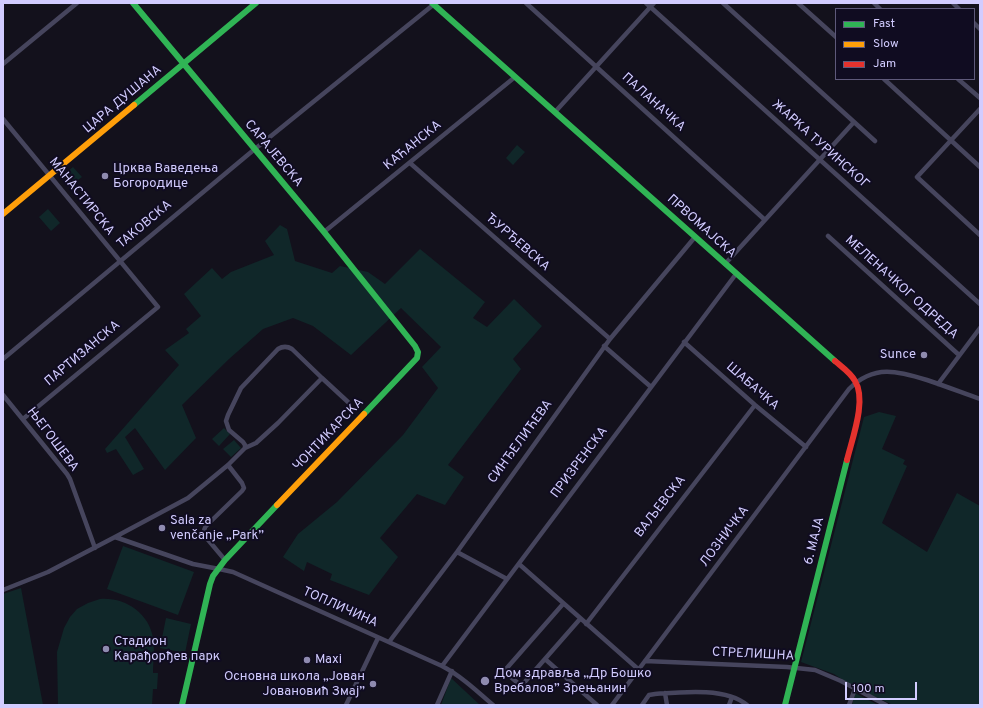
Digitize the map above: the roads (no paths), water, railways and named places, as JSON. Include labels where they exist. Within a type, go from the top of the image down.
[{"type":"street","points":[[3,64],[78,3]]},
{"type":"street","name":"САРАЈЕВСКА","points":[[133,3],[324,232],[395,321]]},
{"type":"street","name":"ЦАРА ДУШАНА","points":[[3,214],[256,3]]},
{"type":"street","name":"ПАЛАНАЧКА","points":[[526,3],[765,220]]},
{"type":"street","name":"ЖАРКА ТУРИНСКОГ","points":[[646,3],[980,304]]},
{"type":"street","points":[[555,112],[654,3]]},
{"type":"street","points":[[723,3],[875,141]]},
{"type":"street","points":[[798,3],[835,36]]},
{"type":"street","name":"ПРВОМАЈСКА","points":[[433,4],[856,382]]},
{"type":"street","name":"ТАКОВСКА","points":[[3,359],[255,149],[433,4]]},
{"type":"street","name":"КАЋАНСКА","points":[[324,232],[515,77]]},
{"type":"street","points":[[885,80],[980,167]]},
{"type":"street","points":[[959,80],[980,98]]},
{"type":"street","points":[[980,109],[917,177],[980,235]]},
{"type":"street","name":"МАНАСТИРСКА","points":[[3,119],[158,307]]},
{"type":"street","points":[[725,264],[854,122]]},
{"type":"street","name":"ЂУРЂЕВСКА","points":[[410,163],[610,339]]},
{"type":"street","name":"МЕЛЕНАЧКОГ ОДРЕДА","points":[[828,236],[959,355]]},
{"type":"street","name":"СИНЂЕЛИЋЕВА","points":[[389,642],[457,552],[604,346],[695,238]]},
{"type":"street","name":"ПРИЗРЕНСКА","points":[[442,666],[736,274]]},
{"type":"street","name":"ПАРТИЗАНСКА","points":[[23,419],[158,307]]},
{"type":"street","name":"ЧОНТИКАРСКА","points":[[182,705],[213,576],[225,560],[417,358],[417,349],[395,321]]},
{"type":"street","points":[[938,384],[980,328]]},
{"type":"street","name":"ШАБАЧКА","points":[[684,342],[806,447]]},
{"type":"street","points":[[245,448],[243,442],[229,430],[226,421],[228,415],[241,388],[281,347],[285,346],[292,350],[348,402]]},
{"type":"street","points":[[604,346],[651,387]]},
{"type":"street","points":[[856,382],[876,373],[906,373],[980,399]]},
{"type":"street","points":[[3,590],[48,572],[188,498],[228,465],[245,448],[256,443],[273,428],[322,378]]},
{"type":"street","name":"ЛОЗНИЧКА","points":[[612,705],[849,389],[856,382]]},
{"type":"street","name":"6. МАЈА","points":[[785,705],[858,415],[860,395],[856,382]]},
{"type":"street","name":"ЊЕГОШЕВА","points":[[3,395],[67,474],[94,548]]},
{"type":"street","name":"ВАЉЕВСКА","points":[[586,624],[755,404]]},
{"type":"street","points":[[225,560],[204,535],[204,531],[207,525],[244,488],[242,483],[228,465]]},
{"type":"street","name":"ТОПЛИЧИНА","points":[[115,537],[193,564],[234,572],[452,671],[493,705]]},
{"type":"street","points":[[457,552],[507,578]]},
{"type":"street","points":[[518,564],[638,669]]},
{"type":"street","points":[[563,604],[506,669],[506,673],[520,684],[523,684],[580,619]]},
{"type":"street","points":[[346,705],[378,638]]},
{"type":"street","points":[[545,659],[597,705]]},
{"type":"street","name":"СТРЕЛИШНА","points":[[645,661],[794,667],[815,670],[841,681],[886,705]]},
{"type":"street","points":[[438,705],[452,671]]},
{"type":"street","points":[[849,705],[855,689]]},
{"type":"street","points":[[642,705],[649,695],[694,692],[719,693],[732,697],[747,705]]},
{"type":"street","points":[[665,693],[667,705]]},
{"type":"street","points":[[729,705],[732,697]]},
{"type":"place","name":"Црква Ваведења Богородице","points":[[105,176]]},
{"type":"place","name":"Sunce","points":[[924,355]]},
{"type":"place","name":"Sala za venčanje „Park”","points":[[162,528]]},
{"type":"place","name":"Стадион Карађорђев парк","points":[[106,649]]},
{"type":"place","name":"Maxi","points":[[307,660]]},
{"type":"place","name":"Дом здравља „Др Бошко Вребалов” Зрењанин","points":[[485,681]]},
{"type":"place","name":"Основна школа „Јован Јовановић Змај”","points":[[373,684]]}]
